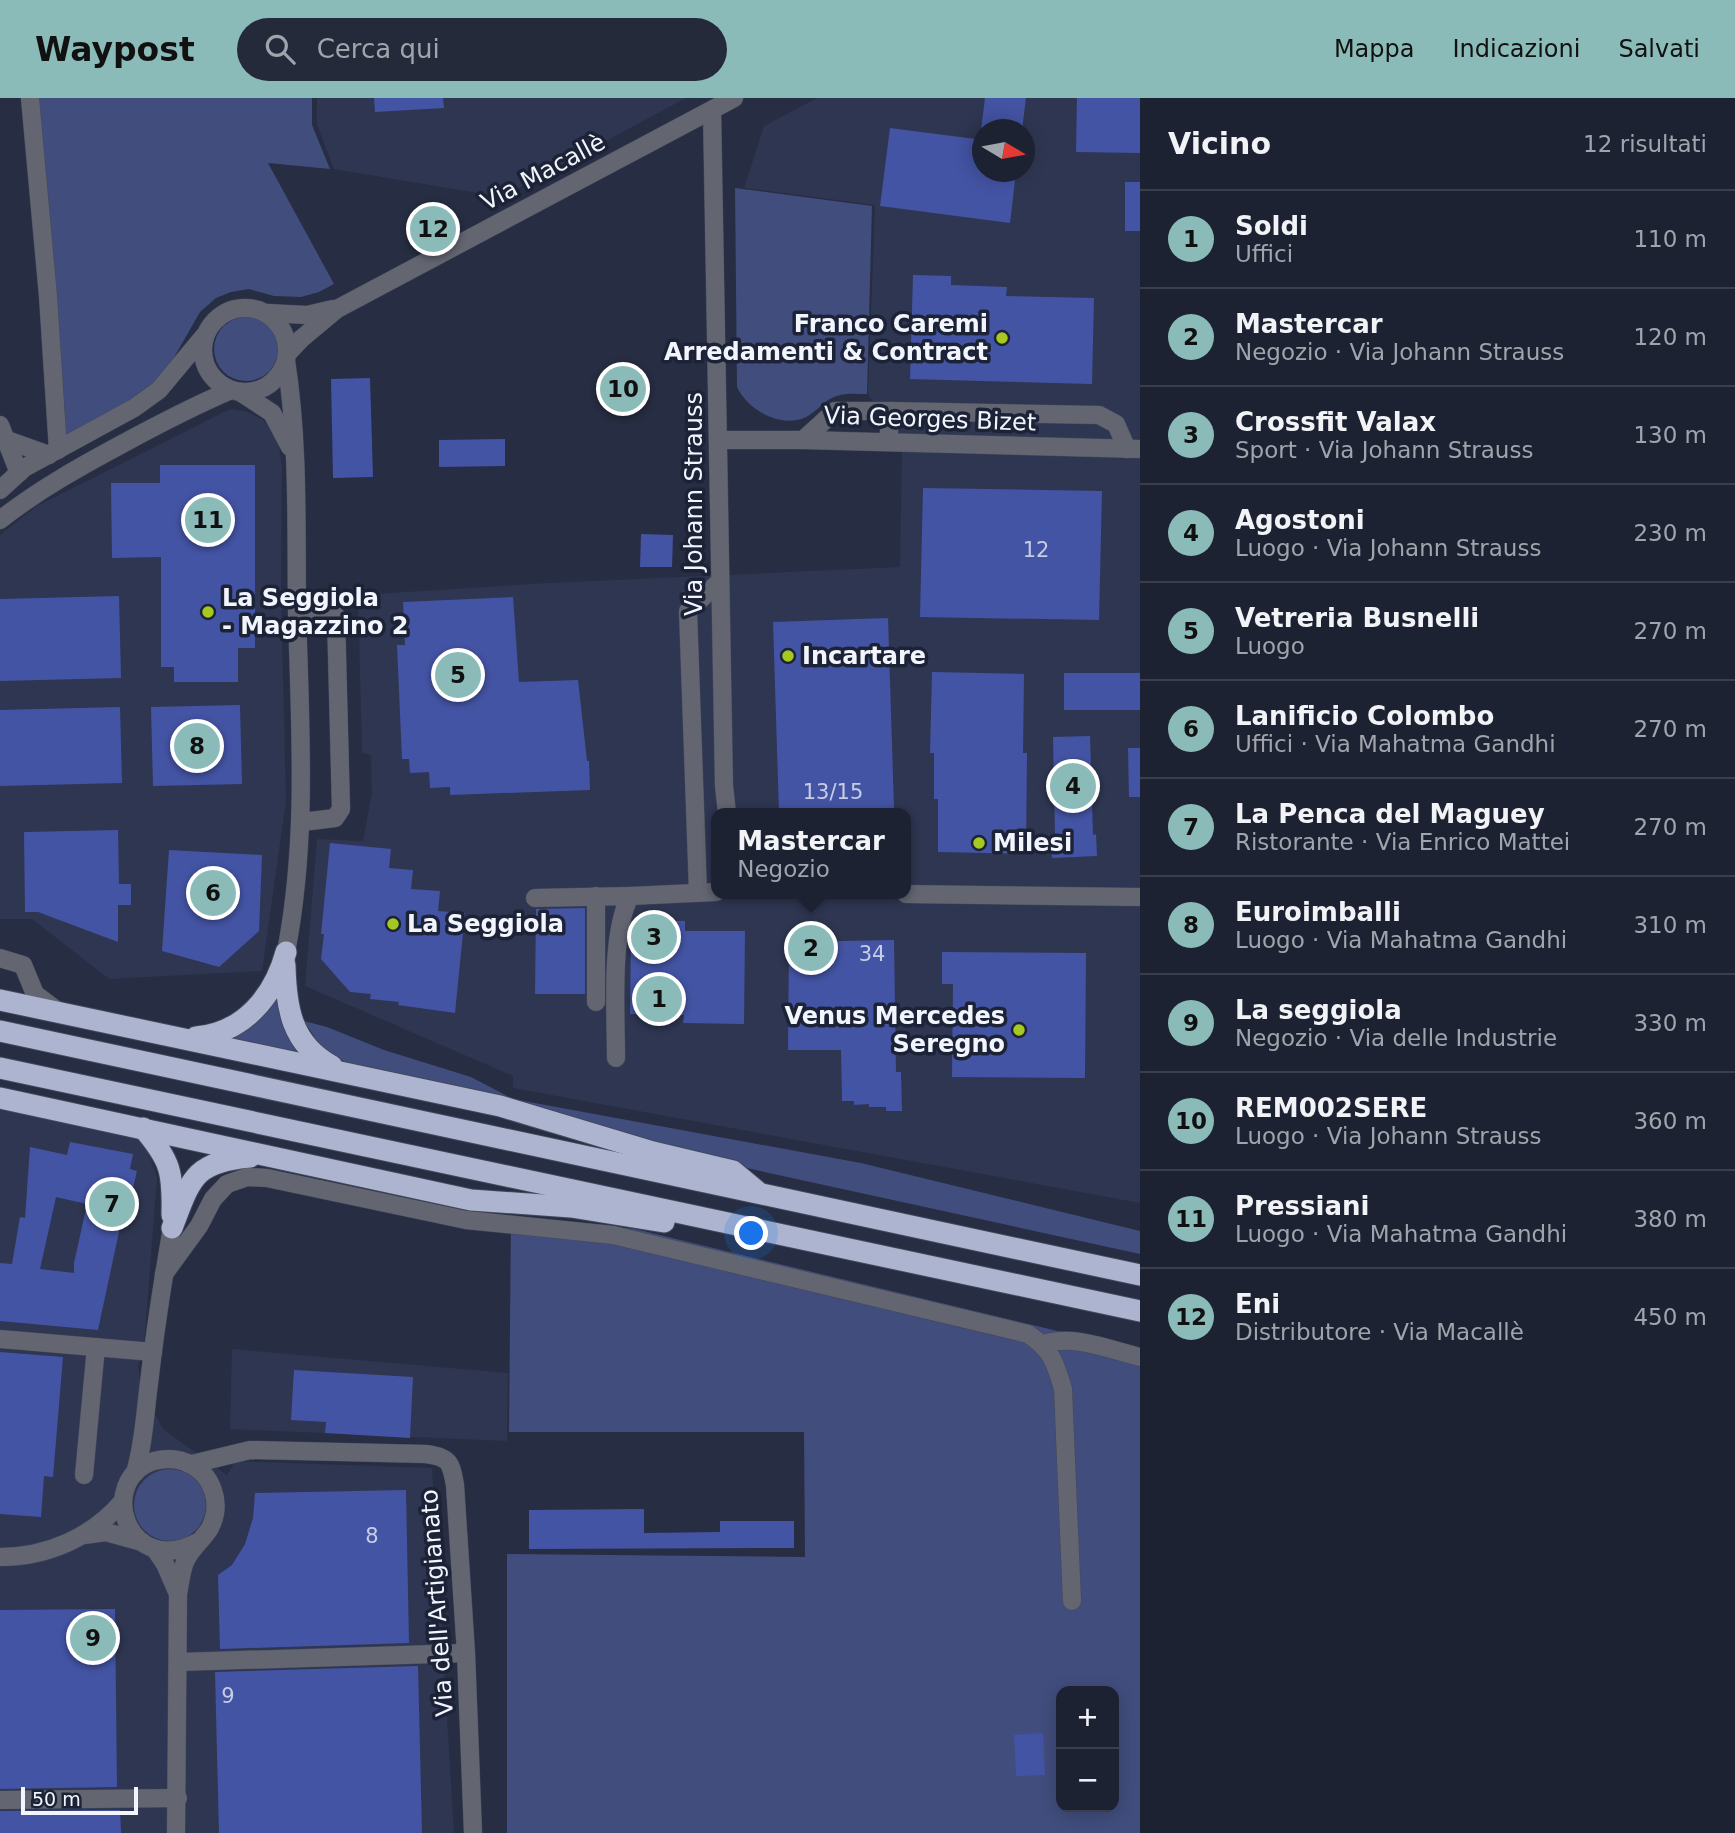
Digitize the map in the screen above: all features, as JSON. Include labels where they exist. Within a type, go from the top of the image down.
[{"type":"highway","points":[[286,952],[280,984],[299,1035],[316,1055],[350,1073]]},
{"type":"highway","points":[[177,1037],[217,1034],[241,1022],[280,984]]},
{"type":"highway","points":[[0,1000],[500,1106],[653,1152],[727,1169],[765,1195]]},
{"type":"highway","points":[[0,1031],[1140,1275]]},
{"type":"highway","points":[[0,1068],[1140,1311]]},
{"type":"highway","points":[[0,1098],[471,1200],[571,1207],[655,1221],[759,1229]]},
{"type":"highway","points":[[143,1128],[161,1149],[168,1165],[172,1181],[172,1228]]},
{"type":"highway","points":[[172,1228],[186,1192],[196,1176],[210,1164],[230,1158],[266,1155]]},
{"type":"street","points":[[30,98],[48,296],[53,453]]},
{"type":"street","name":"Via Macallè","points":[[287,358],[301,339],[337,309],[734,98]]},
{"type":"street","name":"Via Johann Strauss","points":[[712,110],[719,440],[719,582],[726,808]]},
{"type":"street","points":[[0,489],[19,473],[134,408],[159,390],[214,321],[227,312],[245,307],[267,313],[275,319],[284,333],[293,453],[302,822],[297,889],[286,952]]},
{"type":"street","name":"Via Macallè","points":[[267,313],[307,315],[337,309]]},
{"type":"street","points":[[206,334],[203,348],[209,373],[221,384],[272,413],[293,453]]},
{"type":"street","points":[[19,473],[40,476],[62,469],[139,425],[235,391],[264,388],[280,374],[287,358]]},
{"type":"street","points":[[0,520],[24,501],[84,464],[188,408]]},
{"type":"street","points":[[803,440],[835,411],[1099,415],[1116,424],[1133,449]]},
{"type":"street","points":[[888,442],[891,411]]},
{"type":"street","points":[[2,432],[53,453]]},
{"type":"street","points":[[2,432],[19,473]]},
{"type":"street","name":"Via Georges Bizet","points":[[719,440],[1133,449]]},
{"type":"street","points":[[698,892],[688,611],[719,582]]},
{"type":"street","points":[[298,614],[336,616],[341,809],[334,818],[302,822]]},
{"type":"street","points":[[535,898],[711,892]]},
{"type":"street","points":[[911,894],[1140,897]]},
{"type":"street","points":[[596,896],[596,1002]]},
{"type":"street","points":[[615,1058],[618,930],[630,896]]},
{"type":"street","points":[[0,958],[20,963],[25,968],[37,997],[51,1007],[72,1014]]},
{"type":"street","points":[[164,1274],[199,1226],[213,1199],[227,1184],[247,1177],[267,1178],[466,1220],[522,1228],[613,1235],[1028,1334],[1044,1345],[1056,1362],[1063,1389],[1072,1601]]},
{"type":"street","points":[[172,1228],[145,1408],[146,1425],[135,1473],[127,1486],[123,1501],[124,1517],[131,1531],[165,1564],[178,1594]]},
{"type":"street","points":[[0,1339],[153,1352]]},
{"type":"street","points":[[1044,1345],[1057,1340],[1070,1341],[1140,1357]]},
{"type":"street","points":[[84,1475],[96,1348]]},
{"type":"street","points":[[146,1425],[161,1448],[204,1474],[213,1487],[216,1502],[215,1517],[185,1561],[178,1594],[176,1833]]},
{"type":"street","name":"Via dell'Artigianato","points":[[185,1462],[250,1450],[426,1454],[441,1456],[448,1461],[455,1485],[466,1653],[473,1833]]},
{"type":"street","points":[[213,1487],[217,1474],[235,1453]]},
{"type":"street","points":[[135,1473],[162,1459],[185,1462]]},
{"type":"street","points":[[0,1557],[21,1557],[42,1552],[84,1535],[110,1516],[123,1501]]},
{"type":"street","points":[[84,1535],[106,1532],[170,1552],[185,1549],[198,1542]]},
{"type":"street","points":[[179,1662],[466,1653]]},
{"type":"street","points":[[0,1801],[178,1798]]},
{"type":"shaded area","points":[[24,98],[312,98],[312,125],[330,169],[268,163],[334,284],[301,297],[274,296],[249,289],[216,298],[200,312],[168,368],[150,387],[49,451],[42,298]]},
{"type":"shaded area","points":[[317,98],[686,98],[502,197],[334,169],[317,124]]},
{"type":"shaded area","points":[[817,98],[1140,98],[1140,1203],[513,1088],[513,1076],[305,986],[317,839],[363,841],[372,792],[371,755],[362,753],[358,595],[549,583],[900,567],[902,449],[868,394],[875,205],[744,188],[764,126]]},
{"type":"shaded area","points":[[735,188],[872,206],[867,394],[839,395],[808,416],[794,420],[765,414],[748,403],[742,395],[737,387]]},
{"type":"shaded area","points":[[240,317],[252,317],[269,326],[276,337],[276,361],[269,372],[252,381],[240,381],[228,376],[219,367],[214,355],[214,343],[219,331],[228,322]]},
{"type":"shaded area","points":[[230,409],[245,411],[262,419],[273,430],[278,439],[282,466],[281,594],[286,801],[262,971],[109,979],[32,919],[0,919],[0,535],[35,507]]},
{"type":"shaded area","points":[[277,995],[303,1055],[229,1039]]},
{"type":"shaded area","points":[[304,1021],[471,1077],[513,1099],[861,1163],[1140,1231],[1140,1254],[687,1155],[348,1063],[335,1057],[314,1040]]},
{"type":"shaded area","points":[[0,1108],[135,1136],[148,1151],[157,1178],[144,1346],[138,1366],[141,1388],[163,1429],[227,1475],[235,1461],[432,1468],[454,1833],[0,1833]]},
{"type":"shaded area","points":[[511,1216],[635,1229],[1140,1351],[1140,1833],[507,1833],[507,1554],[805,1557],[804,1432],[509,1432]]},
{"type":"shaded area","points":[[232,1349],[508,1373],[507,1441],[230,1429]]},
{"type":"shaded area","points":[[170,1469],[190,1475],[200,1485],[206,1505],[200,1525],[190,1535],[170,1541],[150,1535],[140,1525],[134,1505],[140,1485],[150,1475]]},
{"type":"building","points":[[374,98],[443,98],[444,108],[375,112]]},
{"type":"building","points":[[985,98],[1026,98],[1023,119],[982,119]]},
{"type":"building","points":[[1077,98],[1140,98],[1140,153],[1076,152]]},
{"type":"building","points":[[890,128],[972,139],[972,182],[1015,182],[1010,223],[880,206]]},
{"type":"building","points":[[1125,182],[1140,182],[1140,231],[1125,231]]},
{"type":"building","points":[[435,216],[443,233],[431,240],[422,223]]},
{"type":"building","name":"Franco Caremi Arredamenti & Contract","points":[[913,275],[951,276],[951,285],[1007,287],[1006,296],[1094,298],[1092,384],[910,379]]},
{"type":"building","points":[[606,373],[645,380],[641,405],[602,398]]},
{"type":"building","points":[[370,378],[373,477],[333,478],[331,379]]},
{"type":"building","points":[[505,439],[505,466],[439,467],[439,440]]},
{"type":"building","points":[[160,465],[255,465],[255,648],[238,648],[238,682],[174,682],[174,667],[161,667],[161,557],[112,558],[111,483],[160,483]]},
{"type":"building","points":[[923,488],[1102,491],[1099,620],[920,617]]},
{"type":"building","points":[[641,534],[673,535],[672,567],[640,567]]},
{"type":"building","points":[[119,596],[121,678],[0,681],[0,599]]},
{"type":"building","points":[[513,597],[519,682],[578,680],[589,761],[590,790],[450,795],[450,787],[430,788],[429,772],[410,773],[409,759],[402,759],[397,645],[405,645],[403,602]]},
{"type":"building","points":[[888,618],[894,808],[779,808],[773,622]]},
{"type":"building","points":[[932,672],[1024,674],[1023,753],[1027,753],[1026,854],[938,852],[938,799],[934,799],[934,753],[930,753]]},
{"type":"building","points":[[1064,673],[1140,673],[1140,710],[1064,710]]},
{"type":"building","points":[[240,705],[242,784],[153,786],[151,707]]},
{"type":"building","points":[[120,707],[122,783],[0,786],[0,710]]},
{"type":"building","points":[[1090,736],[1093,835],[1096,834],[1097,856],[1052,858],[1051,835],[1055,835],[1053,737]]},
{"type":"building","points":[[1128,748],[1140,748],[1140,797],[1129,797]]},
{"type":"building","points":[[118,830],[119,884],[131,884],[131,905],[118,905],[118,942],[38,912],[25,912],[24,832]]},
{"type":"building","name":"La Seggiola","points":[[330,843],[391,849],[389,868],[413,870],[411,889],[440,891],[438,911],[465,913],[455,1013],[398,1005],[399,1002],[370,999],[371,994],[350,992],[321,959]]},
{"type":"building","points":[[169,850],[262,855],[259,931],[219,967],[162,951]]},
{"type":"building","points":[[585,908],[585,994],[535,994],[536,909]]},
{"type":"building","points":[[634,920],[685,921],[685,931],[745,931],[744,1024],[683,1023],[684,1015],[630,1014],[631,931]]},
{"type":"building","points":[[894,940],[896,1072],[901,1072],[902,1111],[886,1111],[886,1107],[854,1105],[854,1101],[842,1101],[841,1050],[788,1050],[789,942]]},
{"type":"building","name":"Venus Mercedes Seregno","points":[[942,952],[1086,953],[1085,1078],[952,1077],[953,984],[942,984]]},
{"type":"building","points":[[70,1142],[133,1154],[130,1169],[137,1171],[127,1214],[123,1213],[98,1330],[0,1321],[0,1263],[12,1264],[20,1217],[25,1218],[30,1147],[67,1155]],"holes":[[[56,1197],[87,1204],[74,1273],[40,1269]]]},
{"type":"building","points":[[0,1352],[63,1357],[53,1477],[44,1476],[41,1517],[0,1514]]},
{"type":"building","points":[[294,1370],[413,1377],[410,1438],[325,1433],[326,1422],[291,1420]]},
{"type":"building","points":[[406,1490],[409,1643],[220,1649],[218,1575],[232,1565],[245,1544],[253,1518],[255,1493]]},
{"type":"building","points":[[644,1509],[644,1533],[720,1532],[720,1521],[794,1521],[794,1548],[529,1549],[529,1510]]},
{"type":"building","points":[[115,1609],[117,1787],[0,1789],[0,1610]]},
{"type":"building","points":[[418,1666],[422,1833],[219,1833],[215,1672]]},
{"type":"building","points":[[1043,1733],[1045,1775],[1016,1776],[1014,1735]]},
{"type":"building","points":[[120,1810],[121,1833],[0,1833],[0,1811]]},
{"type":"place","name":"Eni","points":[[433,229]]},
{"type":"place","name":"Franco Caremi Arredamenti & Contract","points":[[1002,338]]},
{"type":"place","name":"REM002SERE","points":[[623,389]]},
{"type":"place","name":"Pressiani","points":[[208,520]]},
{"type":"place","name":"La Seggiola - Magazzino 2","points":[[208,612]]},
{"type":"place","name":"Incartare","points":[[788,656]]},
{"type":"place","name":"Vetreria Busnelli","points":[[458,675]]},
{"type":"place","name":"Euroimballi","points":[[197,746]]},
{"type":"place","name":"Agostoni","points":[[1073,786]]},
{"type":"place","name":"Milesi","points":[[979,843]]},
{"type":"place","name":"Lanificio Colombo","points":[[213,893]]},
{"type":"place","name":"La Seggiola","points":[[393,924]]},
{"type":"place","name":"Crossfit Valax","points":[[654,937]]},
{"type":"place","name":"Mastercar","points":[[811,948]]},
{"type":"place","name":"Soldi","points":[[659,999]]},
{"type":"place","name":"Venus Mercedes Seregno","points":[[1019,1030]]},
{"type":"place","name":"La Penca del Maguey","points":[[112,1204]]},
{"type":"place","name":"La seggiola","points":[[93,1638]]}]
